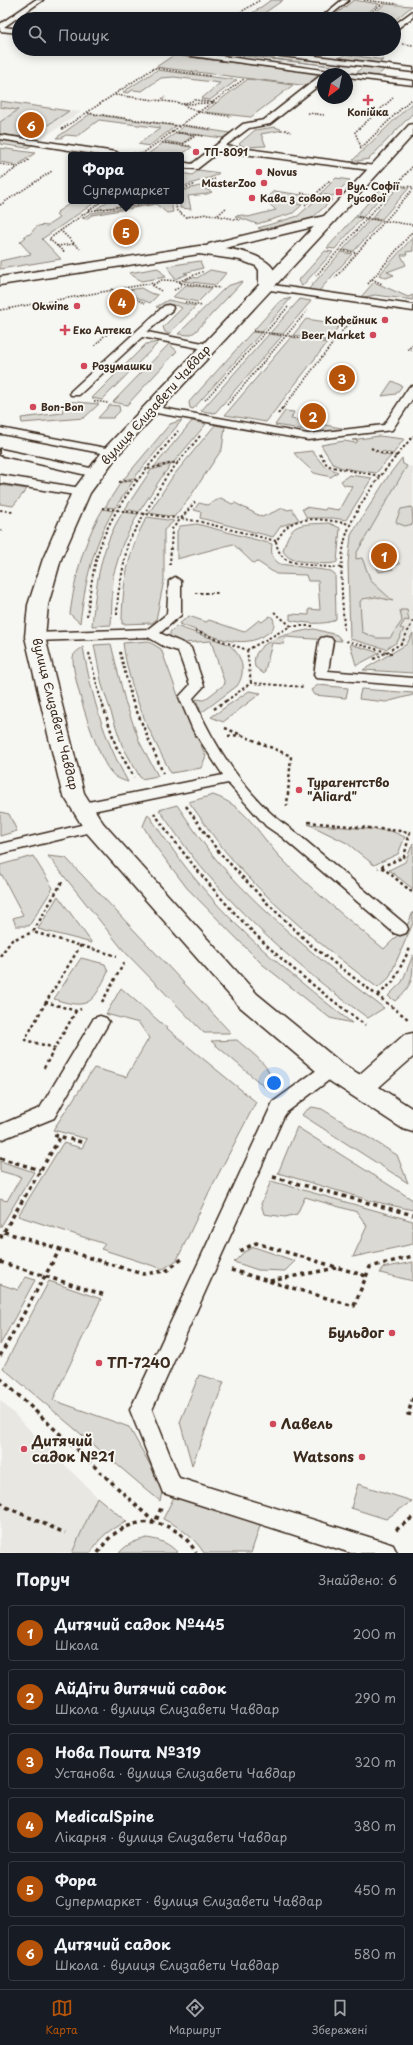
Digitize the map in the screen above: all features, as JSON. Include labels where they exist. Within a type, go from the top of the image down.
[{"type":"street","name":"вулиця Єлизавети Чавдар","points":[[413,128],[111,452],[95,473],[81,492],[52,559],[38,605],[35,637],[73,793],[94,827],[248,1000],[331,1069],[413,1122]]},
{"type":"street","points":[[0,281],[199,250],[250,240],[329,219]]},
{"type":"street","points":[[199,250],[221,252],[254,261],[265,267],[268,274],[266,287]]},
{"type":"street","points":[[361,1088],[413,1042]]},
{"type":"lane","points":[[22,12],[40,0]]},
{"type":"lane","points":[[331,12],[346,0]]},
{"type":"lane","points":[[401,23],[413,13]]},
{"type":"lane","points":[[0,27],[12,19]]},
{"type":"lane","points":[[0,27],[12,30]]},
{"type":"lane","points":[[210,56],[317,70]]},
{"type":"lane","points":[[296,56],[413,70]]},
{"type":"lane","points":[[353,69],[359,64]]},
{"type":"lane","points":[[353,75],[413,83]]},
{"type":"lane","points":[[184,165],[194,167],[246,126],[267,122],[317,82]]},
{"type":"lane","points":[[0,137],[97,152]]},
{"type":"lane","points":[[219,148],[375,169]]},
{"type":"lane","points":[[266,287],[413,308]]},
{"type":"lane","points":[[75,393],[168,308]]},
{"type":"lane","points":[[140,334],[209,347]]},
{"type":"lane","points":[[151,409],[308,437],[388,428],[413,389]]},
{"type":"lane","points":[[2,431],[111,452]]},
{"type":"lane","points":[[0,452],[95,473]]},
{"type":"lane","points":[[0,479],[81,492]]},
{"type":"lane","points":[[151,633],[174,615],[175,581]]},
{"type":"lane","points":[[35,637],[151,633],[170,644],[184,648],[197,686],[186,697],[200,730],[232,778],[271,823],[288,834],[400,929]]},
{"type":"lane","points":[[326,641],[321,675],[413,682]]},
{"type":"lane","points":[[83,808],[174,791],[232,778]]},
{"type":"lane","points":[[0,849],[94,827]]},
{"type":"lane","points":[[0,1133],[47,1113],[100,1014]]},
{"type":"lane","points":[[331,1069],[280,1107],[141,1410],[171,1486],[385,1553]]},
{"type":"path","points":[[241,12],[260,0]]},
{"type":"path","points":[[360,0],[398,4]]},
{"type":"path","points":[[371,12],[383,2]]},
{"type":"path","points":[[380,4],[385,5]]},
{"type":"path","points":[[58,132],[154,68],[213,76]]},
{"type":"path","points":[[145,152],[244,79],[236,79]]},
{"type":"path","points":[[115,95],[183,104],[216,102]]},
{"type":"path","points":[[361,147],[355,132],[396,95]]},
{"type":"path","points":[[160,101],[165,97]]},
{"type":"path","points":[[357,152],[413,98]]},
{"type":"path","points":[[183,104],[195,100],[211,103]]},
{"type":"path","points":[[183,104],[199,112],[229,116]]},
{"type":"path","points":[[87,113],[218,130]]},
{"type":"path","points":[[172,132],[210,137]]},
{"type":"path","points":[[183,145],[196,135]]},
{"type":"path","points":[[158,142],[191,146]]},
{"type":"path","points":[[0,179],[34,156]]},
{"type":"path","points":[[0,164],[18,167]]},
{"type":"path","points":[[365,1025],[291,967],[232,911],[190,862],[143,797],[116,746],[103,709],[86,627],[92,576],[102,542],[119,510],[139,478],[191,416],[413,166]]},
{"type":"path","points":[[0,205],[52,170]]},
{"type":"path","points":[[396,185],[413,188],[166,476],[128,542],[118,595],[117,634],[122,671],[132,706],[164,775],[174,791],[218,850],[266,902],[312,946],[413,1022]]},
{"type":"path","points":[[67,254],[49,239],[98,204]]},
{"type":"path","points":[[87,212],[140,204]]},
{"type":"path","points":[[176,204],[177,211],[186,217],[208,214],[245,222]]},
{"type":"path","points":[[218,215],[227,207]]},
{"type":"path","points":[[354,216],[413,225]]},
{"type":"path","points":[[60,230],[83,252]]},
{"type":"path","points":[[276,417],[362,306],[354,300],[413,231]]},
{"type":"path","points":[[58,246],[74,244]]},
{"type":"path","points":[[331,251],[357,253]]},
{"type":"path","points":[[178,281],[204,271]]},
{"type":"path","points":[[0,310],[36,306],[110,289],[153,283],[164,279],[178,281],[181,283],[220,288]]},
{"type":"path","points":[[153,283],[154,288],[165,291]]},
{"type":"path","points":[[170,291],[181,287],[181,283]]},
{"type":"path","points":[[110,289],[151,306]]},
{"type":"path","points":[[251,331],[334,342]]},
{"type":"path","points":[[413,345],[408,348],[413,351]]},
{"type":"path","points":[[348,648],[343,626],[341,568],[344,544],[350,524],[380,476],[413,436]]},
{"type":"path","points":[[308,437],[327,465],[343,471],[380,476]]},
{"type":"path","points":[[147,469],[178,462]]},
{"type":"path","points":[[119,482],[139,478]]},
{"type":"path","points":[[170,568],[170,533],[195,502]]},
{"type":"path","points":[[102,508],[180,520],[197,521],[276,541]]},
{"type":"path","points":[[0,510],[13,512]]},
{"type":"path","points":[[341,568],[310,565],[285,559],[277,549],[276,541],[288,526],[306,521],[323,520],[350,524]]},
{"type":"path","points":[[0,530],[4,531]]},
{"type":"path","points":[[274,612],[291,626]]},
{"type":"path","points":[[369,662],[402,643],[413,621]]},
{"type":"path","points":[[192,630],[247,650],[291,626],[321,626]]},
{"type":"path","points":[[336,626],[343,626]]},
{"type":"path","points":[[346,641],[392,653]]},
{"type":"path","points":[[247,650],[251,683]]},
{"type":"path","points":[[212,710],[251,683],[308,687]]},
{"type":"path","points":[[220,726],[291,756],[287,812]]},
{"type":"path","points":[[301,821],[410,832],[413,830]]},
{"type":"path","points":[[410,832],[404,856],[380,867],[413,893]]},
{"type":"path","points":[[33,932],[62,882]]},
{"type":"path","points":[[0,956],[12,940],[33,932],[117,956]]},
{"type":"path","points":[[378,995],[393,982],[413,940]]},
{"type":"path","points":[[55,1048],[25,1040],[46,1002],[82,946]]},
{"type":"path","points":[[100,1014],[124,963]]},
{"type":"path","points":[[46,1002],[76,1011],[88,1008]]},
{"type":"path","points":[[40,1076],[76,1011]]},
{"type":"path","points":[[0,1238],[61,1136]]},
{"type":"path","points":[[0,1158],[40,1170]]},
{"type":"path","points":[[269,1176],[413,1215]]},
{"type":"path","points":[[4,1232],[143,1274],[166,1271],[181,1261],[184,1254]]},
{"type":"path","points":[[236,1255],[244,1248],[256,1243],[366,1276]]},
{"type":"path","points":[[0,1356],[60,1249]]},
{"type":"path","points":[[226,1268],[354,1306],[370,1267],[413,1256]]},
{"type":"path","points":[[0,1262],[105,1295]]},
{"type":"path","points":[[270,1281],[337,1267]]},
{"type":"path","points":[[0,1378],[155,1523]]},
{"type":"path","points":[[413,1398],[408,1414],[413,1415]]},
{"type":"path","points":[[155,1523],[171,1486]]},
{"type":"path","points":[[0,1502],[8,1508],[65,1533]]},
{"type":"path","points":[[98,1553],[107,1540],[121,1529],[137,1523],[155,1523],[171,1527],[185,1536],[196,1553]]},
{"type":"shaded area","points":[[271,0],[283,0],[266,12],[254,12]]},
{"type":"shaded area","points":[[354,0],[379,4],[369,12],[339,12]]},
{"type":"shaded area","points":[[385,4],[412,6],[401,15],[401,12],[376,12]]},
{"type":"shaded area","points":[[172,56],[182,56],[317,73],[317,79],[309,86],[156,67]]},
{"type":"shaded area","points":[[245,56],[252,56],[332,66]]},
{"type":"shaded area","points":[[342,56],[358,56],[383,60],[379,63],[340,58]]},
{"type":"shaded area","points":[[363,67],[385,69],[377,76],[356,73]]},
{"type":"shaded area","points":[[157,70],[237,80],[210,100],[201,99],[220,83],[174,77],[161,78],[142,91],[133,90],[128,93],[123,92]]},
{"type":"shaded area","points":[[248,79],[293,85],[251,117],[204,112]]},
{"type":"shaded area","points":[[0,101],[81,112],[34,144],[0,139]]},
{"type":"shaded area","points":[[0,101],[69,111],[28,138],[0,134],[0,122],[18,110],[0,107]]},
{"type":"shaded area","points":[[413,102],[413,113],[369,159],[351,162]]},
{"type":"shaded area","points":[[90,114],[176,126],[149,146],[138,144],[161,128],[99,120],[77,136],[66,135],[61,138],[56,138]]},
{"type":"shaded area","points":[[184,126],[230,133],[223,138],[177,132]]},
{"type":"shaded area","points":[[275,127],[283,130],[261,134],[266,146],[245,147],[239,144],[255,130]]},
{"type":"shaded area","points":[[176,133],[194,135],[182,144],[164,141]]},
{"type":"shaded area","points":[[0,139],[34,144],[27,148],[0,144]]},
{"type":"shaded area","points":[[163,143],[192,147],[184,153],[151,152]]},
{"type":"shaded area","points":[[0,148],[35,153],[18,165],[0,162]]},
{"type":"shaded area","points":[[199,170],[219,173],[215,176],[184,186],[184,174],[192,175]]},
{"type":"shaded area","points":[[336,178],[350,180],[333,196],[320,194]]},
{"type":"shaded area","points":[[386,183],[392,184],[363,217],[356,216]]},
{"type":"shaded area","points":[[199,186],[212,192],[188,196],[191,209],[180,208],[180,204],[184,204],[184,190]]},
{"type":"shaded area","points":[[399,186],[409,188],[382,219],[372,218]]},
{"type":"shaded area","points":[[274,191],[309,196],[302,203],[266,198]]},
{"type":"shaded area","points":[[319,197],[333,199],[310,220],[268,232],[258,228],[298,216]]},
{"type":"shaded area","points":[[264,199],[302,205],[293,213],[257,224],[235,216],[243,215],[248,217],[276,210]]},
{"type":"shaded area","points":[[69,204],[93,204],[42,239],[61,259],[0,269],[0,261],[31,254],[20,242],[26,237],[24,236],[30,234],[37,226],[47,226],[59,218],[56,215],[57,212]]},
{"type":"shaded area","points":[[104,204],[135,204],[95,210]]},
{"type":"shaded area","points":[[156,204],[92,215],[86,219],[82,218],[91,213]]},
{"type":"shaded area","points":[[156,204],[172,204],[173,212],[167,213]]},
{"type":"shaded area","points":[[355,217],[362,218],[335,249],[327,248]]},
{"type":"shaded area","points":[[370,219],[381,221],[354,251],[343,250]]},
{"type":"shaded area","points":[[413,237],[413,251],[406,252],[407,255],[401,255],[406,265],[387,272],[394,275],[386,278],[379,275]]},
{"type":"shaded area","points":[[325,251],[333,252],[302,286],[298,281]]},
{"type":"shaded area","points":[[341,252],[352,254],[318,292],[308,290]]},
{"type":"shaded area","points":[[200,261],[203,268],[184,273],[188,274],[175,279],[167,266]]},
{"type":"shaded area","points":[[158,268],[166,277],[141,281],[129,273]]},
{"type":"shaded area","points":[[210,270],[226,273],[216,285],[183,281],[192,277],[197,278]]},
{"type":"shaded area","points":[[243,281],[195,332],[189,335],[178,334],[227,286]]},
{"type":"shaded area","points":[[374,282],[408,297],[413,295],[413,300],[375,295],[360,298]]},
{"type":"shaded area","points":[[186,285],[212,288],[198,302],[173,297]]},
{"type":"shaded area","points":[[141,288],[158,295],[150,303],[122,291]]},
{"type":"shaded area","points":[[291,298],[262,332],[253,331],[280,301]]},
{"type":"shaded area","points":[[300,299],[311,301],[283,334],[270,333]]},
{"type":"shaded area","points":[[168,300],[196,306],[169,334],[165,332],[163,327],[182,308],[175,305],[160,308],[156,307]]},
{"type":"shaded area","points":[[306,319],[340,324],[329,341],[293,335]]},
{"type":"shaded area","points":[[252,332],[261,333],[193,409],[190,408],[189,402]]},
{"type":"shaded area","points":[[269,334],[282,336],[215,413],[201,411]]},
{"type":"shaded area","points":[[291,337],[327,343],[266,422],[225,415]]},
{"type":"shaded area","points":[[159,342],[102,400],[92,398],[146,344]]},
{"type":"shaded area","points":[[169,344],[177,351],[127,405],[113,402]]},
{"type":"shaded area","points":[[392,381],[402,386],[396,394],[382,396]]},
{"type":"shaded area","points":[[65,401],[99,404],[84,418],[22,423],[21,418],[62,413]]},
{"type":"shaded area","points":[[110,405],[119,406],[120,411],[113,418],[98,418]]},
{"type":"shaded area","points":[[285,411],[294,412],[291,419],[347,429],[320,432],[275,425]]},
{"type":"shaded area","points":[[182,420],[134,478],[123,480],[170,424]]},
{"type":"shaded area","points":[[192,421],[206,424],[174,462],[154,467]]},
{"type":"shaded area","points":[[215,425],[225,427],[222,449],[188,500],[174,517],[149,513],[173,476]]},
{"type":"shaded area","points":[[379,436],[404,439],[393,454],[382,451],[381,454],[391,456],[376,473],[342,468],[333,464],[321,445],[344,441],[356,443],[358,441],[352,440]]},
{"type":"shaded area","points":[[312,451],[324,466],[338,472],[331,477],[314,473],[294,453]]},
{"type":"shaded area","points":[[402,458],[403,464],[407,466],[356,554],[356,559],[362,558],[371,581],[393,601],[376,597],[362,599],[360,602],[362,632],[376,638],[390,638],[402,621],[400,610],[407,610],[409,621],[405,620],[400,628],[404,629],[397,642],[386,649],[350,639],[348,563],[351,535],[389,475]]},
{"type":"shaded area","points":[[172,464],[139,512],[125,509],[151,470]]},
{"type":"shaded area","points":[[407,466],[413,467],[413,645],[390,640],[380,643],[356,632],[356,554]]},
{"type":"shaded area","points":[[349,475],[372,478],[346,520],[333,518],[307,518],[302,509],[305,509],[305,507],[325,510],[326,508],[339,510],[352,486],[344,485],[341,481]]},
{"type":"shaded area","points":[[133,481],[115,508],[105,507],[121,482]]},
{"type":"shaded area","points":[[0,485],[27,489],[13,506],[0,504]]},
{"type":"shaded area","points":[[221,498],[232,504],[235,503],[262,517],[283,508],[288,510],[292,509],[299,520],[281,526],[273,537],[200,518],[201,512],[194,510],[199,503],[207,505]]},
{"type":"shaded area","points":[[412,507],[413,524],[405,526],[397,523],[396,521],[401,509]]},
{"type":"shaded area","points":[[103,509],[113,511],[95,551],[84,593],[80,623],[70,614],[74,587],[85,547]]},
{"type":"shaded area","points":[[123,512],[138,514],[123,543],[113,576],[111,625],[92,626],[100,567],[109,539]]},
{"type":"shaded area","points":[[147,517],[174,521],[164,530],[164,580],[156,620],[152,623],[122,624],[123,596],[127,569],[140,529]]},
{"type":"shaded area","points":[[329,523],[340,528],[337,562],[322,564],[296,560],[289,558],[283,551],[290,534],[298,526]]},
{"type":"shaded area","points":[[197,524],[272,544],[272,555],[280,564],[331,571],[335,574],[336,619],[327,623],[307,623],[290,620],[290,614],[309,615],[309,609],[320,610],[318,581],[308,581],[306,575],[276,574],[258,562],[253,563],[233,544],[177,559],[177,531],[180,526]]},
{"type":"shaded area","points":[[389,553],[400,564],[392,566],[393,569],[379,572],[375,556]]},
{"type":"shaded area","points":[[189,616],[206,622],[209,620],[244,632],[259,620],[262,622],[270,616],[273,618],[274,625],[270,631],[258,639],[236,641],[212,636],[179,624]]},
{"type":"shaded area","points":[[176,626],[228,644],[237,653],[242,664],[242,675],[237,686],[201,713],[196,699],[204,700],[225,684],[211,641],[182,643],[170,636],[170,632]]},
{"type":"shaded area","points":[[314,629],[337,635],[342,641],[285,637],[284,644],[272,643],[264,674],[255,667],[255,658],[259,650],[266,644],[285,635]]},
{"type":"shaded area","points":[[413,633],[413,673],[363,670],[407,644]]},
{"type":"shaded area","points":[[148,641],[161,649],[179,698],[206,756],[201,768],[171,773],[141,710],[130,677],[123,643]]},
{"type":"shaded area","points":[[111,644],[125,701],[140,743],[158,776],[141,779],[122,745],[102,685],[94,645]]},
{"type":"shaded area","points":[[350,644],[380,653],[356,665]]},
{"type":"shaded area","points":[[83,647],[90,683],[105,733],[128,782],[120,779],[110,771],[92,734],[86,716],[77,682],[73,658],[75,653]]},
{"type":"shaded area","points":[[318,685],[348,688],[346,698],[314,695],[311,690]]},
{"type":"shaded area","points":[[361,689],[413,693],[413,695],[386,702],[359,699]]},
{"type":"shaded area","points":[[249,691],[261,693],[223,722],[211,717]]},
{"type":"shaded area","points":[[213,795],[234,806],[243,813],[291,869],[384,949],[407,926],[413,912],[413,923],[389,978],[378,988],[317,941],[278,907],[225,851],[189,802]]},
{"type":"shaded area","points":[[177,805],[214,857],[258,904],[319,958],[384,1008],[368,1018],[325,986],[263,933],[200,866],[159,810]]},
{"type":"shaded area","points":[[0,812],[9,814],[17,831],[0,836]]},
{"type":"shaded area","points":[[148,814],[167,842],[202,887],[236,924],[273,959],[352,1023],[330,1018],[262,964],[187,888],[156,847],[143,826]]},
{"type":"shaded area","points":[[308,824],[391,831],[405,837],[398,854],[374,865],[347,843]]},
{"type":"shaded area","points":[[413,843],[413,889],[389,870],[405,862]]},
{"type":"shaded area","points":[[33,856],[53,888],[29,926],[16,926],[13,918],[23,915],[2,875],[0,875],[0,865]]},
{"type":"shaded area","points":[[48,856],[66,858],[231,1033],[204,1033],[124,951]]},
{"type":"shaded area","points":[[58,896],[92,943],[38,929]]},
{"type":"shaded area","points":[[413,955],[411,981],[409,986],[395,1001],[388,996],[402,982]]},
{"type":"shaded area","points":[[81,958],[105,964],[108,972],[98,991],[94,997],[83,1004],[66,1003],[54,999]]},
{"type":"shaded area","points":[[121,988],[185,1044],[256,1102],[209,1192],[177,1260],[163,1269],[101,1249],[105,1244],[18,1216],[63,1143],[82,1148],[87,1139],[53,1130],[94,1068],[126,1077],[149,1038],[139,1023],[106,1014]]},
{"type":"shaded area","points":[[237,1040],[265,1066],[269,1072],[272,1086],[267,1089],[211,1041]]},
{"type":"shaded area","points":[[312,1107],[322,1109],[397,1155],[408,1183],[302,1115],[305,1111]]},
{"type":"shaded area","points":[[297,1127],[413,1200],[413,1210],[372,1201],[278,1173]]},
{"type":"shaded area","points":[[0,1161],[34,1172],[0,1228],[0,1199],[7,1201],[21,1177],[0,1171]]},
{"type":"shaded area","points":[[271,1181],[413,1221],[413,1244],[353,1257],[367,1226],[357,1212],[305,1197],[297,1214],[285,1217],[264,1214],[261,1204]]},
{"type":"shaded area","points":[[254,1247],[295,1261],[285,1271],[258,1270],[234,1262],[244,1252]]},
{"type":"shaded area","points":[[413,1262],[413,1281],[380,1273],[382,1268]]},
{"type":"shaded area","points":[[26,1277],[35,1280],[0,1345],[0,1284],[18,1290]]},
{"type":"shaded area","points":[[49,1281],[101,1299],[53,1400],[129,1427],[163,1488],[160,1501],[3,1368]]},
{"type":"shaded area","points":[[199,1375],[224,1382],[192,1465],[180,1422]]},
{"type":"shaded area","name":"Дитячий садок №21","points":[[0,1400],[97,1497],[72,1553],[0,1553]]},
{"type":"shaded area","points":[[358,1484],[412,1501],[386,1519],[351,1508]]},
{"type":"shaded area","points":[[175,1495],[262,1520],[251,1553],[204,1553],[196,1542],[186,1533],[163,1519]]},
{"type":"shaded area","points":[[97,1497],[127,1522],[106,1534],[97,1543],[91,1553],[72,1553]]},
{"type":"shaded area","points":[[147,1538],[164,1542],[178,1553],[119,1553],[132,1543]]},
{"type":"place","name":"Копійка","points":[[368,100]]},
{"type":"place","name":"Дитячий садок","points":[[31,125]]},
{"type":"place","name":"ТП-8091","points":[[196,152]]},
{"type":"place","name":"Novus","points":[[259,172]]},
{"type":"place","name":"MasterZoo","points":[[264,183]]},
{"type":"place","name":"Вул. Софії Русової","points":[[339,192]]},
{"type":"place","name":"Кава з совою","points":[[252,198]]},
{"type":"place","name":"Фора","points":[[126,232]]},
{"type":"place","name":"MedicalSpine","points":[[122,302]]},
{"type":"place","name":"Okwine","points":[[77,306]]},
{"type":"place","name":"Кофейник","points":[[385,320]]},
{"type":"place","name":"Еко Аптека","points":[[65,330]]},
{"type":"place","name":"Beer Market","points":[[373,335]]},
{"type":"place","name":"Розумашки","points":[[84,366]]},
{"type":"place","name":"Нова Пошта №319","points":[[342,378]]},
{"type":"place","name":"Bon-Bon","points":[[33,407]]},
{"type":"place","name":"АйДіти дитячий садок","points":[[313,416]]},
{"type":"place","name":"Дитячий садок №445","points":[[384,556]]},
{"type":"place","name":"Турагентство \"Aliard\"","points":[[299,790]]},
{"type":"place","name":"Бульдог","points":[[392,1333]]},
{"type":"place","name":"ТП-7240","points":[[99,1363]]},
{"type":"place","name":"Лавель","points":[[273,1424]]},
{"type":"place","name":"Дитячий садок №21","points":[[24,1449]]},
{"type":"place","name":"Watsons","points":[[362,1457]]}]
